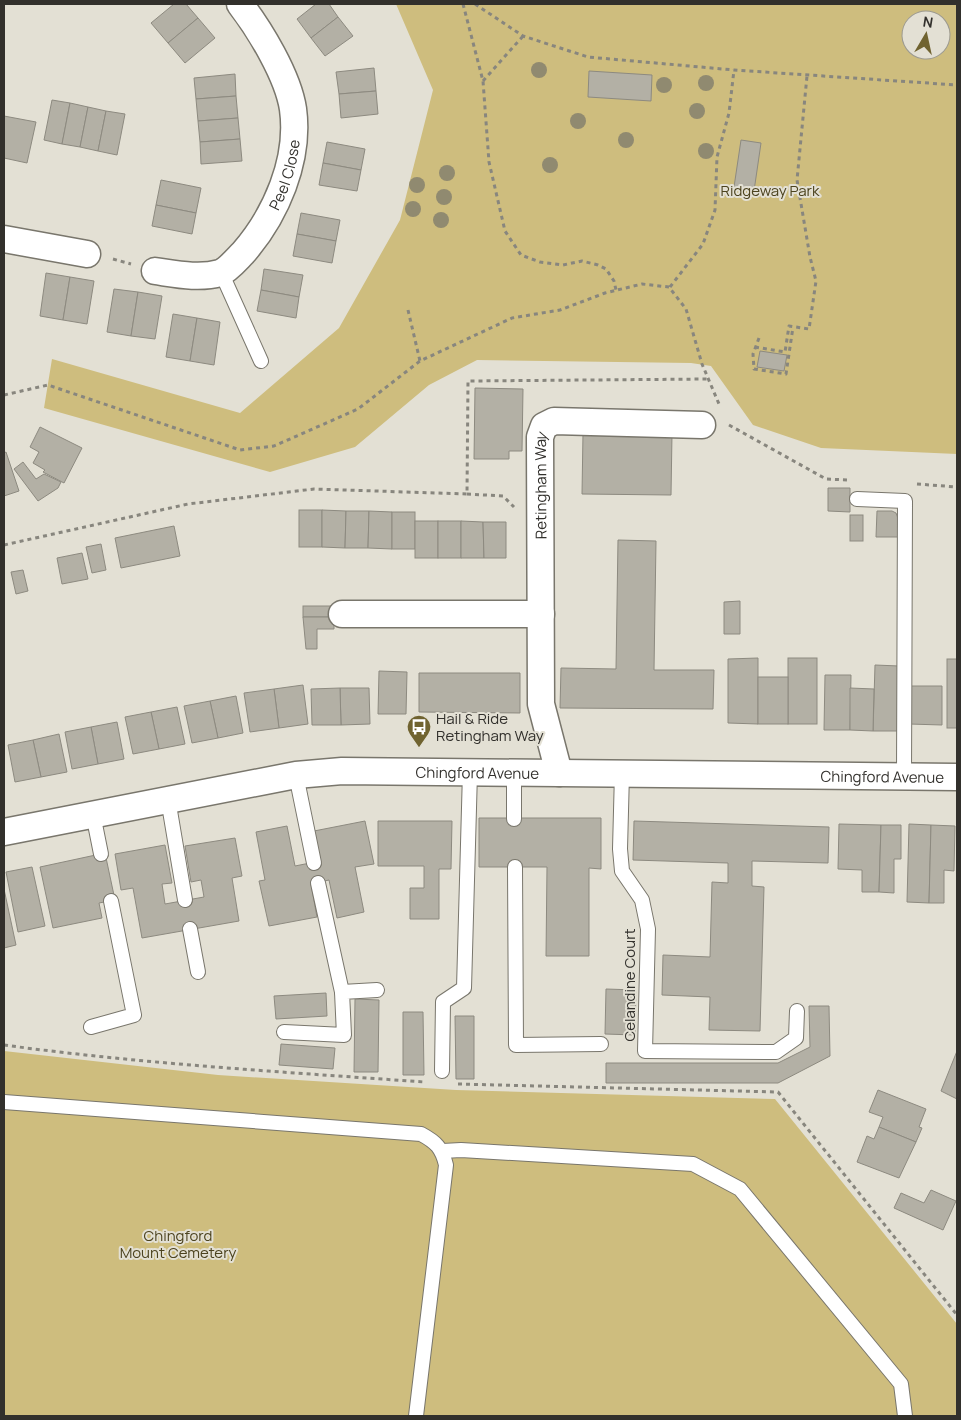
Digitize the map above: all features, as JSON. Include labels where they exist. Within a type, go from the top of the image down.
[{"type":"street","name":"Peel Close","points":[[221,272],[236,260],[255,239],[272,211],[286,180],[293,145],[293,109],[283,75],[240,4]]},
{"type":"street","points":[[4,239],[87,254]]},
{"type":"street","points":[[156,271],[188,276],[221,272]]},
{"type":"street","name":"Retingham Way","points":[[559,773],[542,704],[540,437],[544,426],[554,422],[717,419]]},
{"type":"street","points":[[342,614],[541,614]]},
{"type":"street","name":"Chingford Avenue","points":[[4,832],[296,775],[342,771],[957,777]]},
{"type":"lane","points":[[221,272],[261,361]]},
{"type":"lane","points":[[857,499],[905,501],[904,776]]},
{"type":"lane","points":[[446,1077],[443,1002],[464,988],[470,772]]},
{"type":"lane","points":[[514,773],[514,818]]},
{"type":"lane","name":"Celandine Court","points":[[622,774],[620,849],[622,871],[642,900],[648,929],[645,1052],[776,1052],[796,1038],[797,1011]]},
{"type":"lane","points":[[296,775],[314,863]]},
{"type":"lane","points":[[168,799],[185,900]]},
{"type":"lane","points":[[93,814],[101,854]]},
{"type":"lane","points":[[515,867],[516,1045],[601,1044]]},
{"type":"lane","points":[[284,1032],[344,1035],[342,992],[318,883]]},
{"type":"lane","points":[[91,1027],[134,1015],[111,901]]},
{"type":"lane","points":[[190,929],[198,972]]},
{"type":"lane","points":[[342,992],[377,990]]},
{"type":"lane","points":[[4,1102],[421,1134],[435,1142],[443,1151],[446,1165],[416,1416]]},
{"type":"lane","points":[[443,1151],[461,1150],[693,1164],[740,1189],[902,1384],[905,1416]]},
{"type":"path","points":[[463,4],[483,81],[489,162],[504,231],[521,255],[540,262],[563,265],[582,262],[598,265],[606,269],[614,281],[616,290]]},
{"type":"path","points":[[475,4],[523,36],[588,57],[807,76],[957,85]]},
{"type":"path","points":[[483,81],[523,36]]},
{"type":"path","points":[[669,287],[703,244],[715,210],[717,157],[729,112],[734,70]]},
{"type":"path","points":[[755,347],[785,352],[789,326],[809,329],[816,281],[797,189],[807,76]]},
{"type":"path","points":[[87,254],[156,271]]},
{"type":"path","points":[[4,395],[48,385],[240,450],[274,446],[358,409],[420,361],[512,318],[560,310],[616,290],[642,284],[669,287],[686,309],[708,380],[717,419],[730,428],[826,479],[854,480]]},
{"type":"path","points":[[408,310],[420,361]]},
{"type":"path","points":[[759,338],[755,347],[754,369],[786,374],[794,327]]},
{"type":"path","points":[[467,494],[468,382],[708,380]]},
{"type":"path","points":[[910,484],[957,487]]},
{"type":"path","points":[[4,545],[188,504],[314,489],[503,496],[516,510]]},
{"type":"path","points":[[4,1044],[69,1054],[208,1067],[430,1082]]},
{"type":"path","points":[[446,1077],[778,1092],[957,1315]]},
{"type":"green space","name":"Ridgeway Park","points":[[396,4],[957,4],[957,454],[821,448],[753,425],[711,366],[691,363],[477,360],[429,385],[355,447],[270,472],[44,408],[52,359],[240,413],[339,328],[400,220],[433,90]]},
{"type":"green space","name":"Chingford Mount Cemetery","points":[[4,1051],[218,1075],[456,1090],[775,1099],[957,1324],[957,1416],[4,1416]]},
{"type":"building","points":[[174,4],[186,4],[198,18],[168,43],[151,23]]},
{"type":"building","points":[[316,4],[329,4],[338,17],[311,38],[297,19]]},
{"type":"building","points":[[338,17],[353,36],[325,56],[311,38]]},
{"type":"building","points":[[198,18],[215,38],[185,63],[168,43]]},
{"type":"building","points":[[374,68],[376,91],[339,94],[336,72]]},
{"type":"building","points":[[589,71],[652,75],[651,101],[588,97]]},
{"type":"building","points":[[235,74],[236,96],[196,99],[194,78]]},
{"type":"building","points":[[376,91],[378,114],[341,118],[339,94]]},
{"type":"building","points":[[236,96],[238,118],[198,121],[196,99]]},
{"type":"building","points":[[52,100],[70,103],[62,144],[44,140]]},
{"type":"building","points":[[70,103],[88,107],[80,147],[62,144]]},
{"type":"building","points":[[88,107],[106,111],[98,151],[80,147]]},
{"type":"building","points":[[106,111],[125,114],[117,155],[98,151]]},
{"type":"building","points":[[4,116],[36,122],[27,163],[4,158]]},
{"type":"building","points":[[238,118],[240,139],[200,142],[198,121]]},
{"type":"building","points":[[240,139],[242,161],[201,164],[200,142]]},
{"type":"building","points":[[741,140],[761,143],[754,191],[734,187]]},
{"type":"building","points":[[327,142],[365,149],[361,170],[323,163]]},
{"type":"building","points":[[323,163],[361,170],[357,191],[319,185]]},
{"type":"building","points":[[161,180],[201,188],[196,213],[156,205]]},
{"type":"building","points":[[156,205],[196,213],[192,234],[152,226]]},
{"type":"building","points":[[301,213],[340,220],[336,241],[297,234]]},
{"type":"building","points":[[297,234],[336,241],[332,263],[293,256]]},
{"type":"building","points":[[264,269],[303,275],[299,297],[261,290]]},
{"type":"building","points":[[46,273],[70,277],[63,320],[40,316]]},
{"type":"building","points":[[70,277],[94,281],[87,324],[63,320]]},
{"type":"building","points":[[114,289],[138,292],[131,336],[107,332]]},
{"type":"building","points":[[261,290],[299,297],[296,318],[257,311]]},
{"type":"building","points":[[138,292],[162,296],[155,339],[131,336]]},
{"type":"building","points":[[173,314],[197,318],[190,361],[166,357]]},
{"type":"building","points":[[197,318],[220,322],[214,365],[190,361]]},
{"type":"building","points":[[760,351],[787,355],[784,371],[757,367]]},
{"type":"building","points":[[475,388],[523,389],[522,451],[509,451],[509,459],[474,459]]},
{"type":"building","points":[[40,427],[82,448],[64,483],[43,472],[45,470],[33,463],[39,452],[30,447]]},
{"type":"building","points":[[583,433],[672,434],[671,495],[582,494]]},
{"type":"building","points":[[6,452],[19,491],[4,496],[4,453]]},
{"type":"building","points":[[23,462],[36,479],[44,474],[61,482],[58,488],[38,501],[14,469]]},
{"type":"building","points":[[828,488],[850,488],[850,512],[828,511]]},
{"type":"building","points":[[299,510],[322,510],[322,547],[299,547]]},
{"type":"building","points":[[322,510],[346,511],[345,548],[322,547]]},
{"type":"building","points":[[346,511],[369,511],[368,548],[345,548]]},
{"type":"building","points":[[369,511],[392,512],[392,549],[368,548]]},
{"type":"building","points":[[877,511],[892,511],[896,513],[899,521],[899,537],[876,537]]},
{"type":"building","points":[[392,512],[415,512],[415,549],[392,549]]},
{"type":"building","points":[[850,515],[863,515],[863,541],[850,541]]},
{"type":"building","points":[[415,521],[438,521],[438,558],[415,558]]},
{"type":"building","points":[[438,521],[461,521],[461,558],[438,558]]},
{"type":"building","points":[[461,521],[483,522],[484,558],[461,558]]},
{"type":"building","points":[[483,522],[506,522],[506,558],[484,558]]},
{"type":"building","points":[[174,526],[180,556],[121,568],[115,538]]},
{"type":"building","points":[[618,540],[656,541],[654,670],[714,670],[713,709],[560,708],[561,668],[616,669]]},
{"type":"building","points":[[101,544],[106,570],[92,573],[86,547]]},
{"type":"building","points":[[82,553],[88,579],[62,584],[57,558]]},
{"type":"building","points":[[23,570],[28,591],[16,594],[11,572]]},
{"type":"building","points":[[740,601],[740,634],[724,634],[724,602]]},
{"type":"building","points":[[303,606],[334,606],[334,617],[303,617]]},
{"type":"building","points":[[303,617],[334,617],[334,629],[317,629],[317,649],[306,649]]},
{"type":"building","points":[[758,658],[758,724],[728,723],[728,659]]},
{"type":"building","points":[[788,658],[817,658],[817,724],[788,724]]},
{"type":"building","points":[[947,659],[957,659],[957,728],[947,728]]},
{"type":"building","points":[[875,665],[899,666],[898,731],[873,731]]},
{"type":"building","points":[[379,671],[407,672],[406,714],[378,714]]},
{"type":"building","points":[[419,673],[520,673],[520,713],[419,712]]},
{"type":"building","points":[[825,675],[851,675],[850,730],[824,730]]},
{"type":"building","points":[[758,677],[788,677],[788,724],[758,724]]},
{"type":"building","points":[[303,685],[308,724],[279,728],[274,689]]},
{"type":"building","points":[[909,686],[942,686],[942,725],[909,724]]},
{"type":"building","points":[[340,688],[369,688],[370,724],[341,725]]},
{"type":"building","points":[[340,688],[341,725],[312,725],[311,689]]},
{"type":"building","points":[[850,688],[874,689],[873,731],[850,730]]},
{"type":"building","points":[[274,689],[279,728],[250,732],[244,693]]},
{"type":"building","points":[[236,696],[243,733],[218,738],[210,701]]},
{"type":"building","points":[[210,701],[218,738],[192,743],[184,706]]},
{"type":"building","points":[[177,707],[185,744],[159,749],[151,712]]},
{"type":"building","points":[[151,712],[159,749],[133,754],[125,717]]},
{"type":"building","points":[[117,722],[124,759],[98,764],[91,727]]},
{"type":"building","points":[[91,727],[98,764],[72,769],[65,732]]},
{"type":"building","points":[[59,734],[67,772],[41,777],[33,740]]},
{"type":"building","points":[[33,740],[41,777],[15,782],[8,745]]},
{"type":"building","points":[[479,818],[601,818],[601,869],[589,868],[589,956],[546,956],[547,867],[479,867]]},
{"type":"building","points":[[365,821],[374,864],[355,867],[364,912],[337,918],[329,880],[311,884],[317,917],[269,926],[259,881],[265,880],[256,832],[287,826],[295,866],[320,861],[314,831]]},
{"type":"building","points":[[378,821],[452,821],[451,869],[439,869],[439,919],[410,919],[410,888],[424,888],[424,866],[378,866]]},
{"type":"building","points":[[634,821],[829,827],[828,863],[752,861],[752,886],[764,887],[760,1031],[709,1030],[710,997],[662,995],[663,955],[710,957],[712,882],[728,883],[728,863],[633,860]]},
{"type":"building","points":[[839,824],[881,825],[879,892],[862,892],[862,870],[838,869]]},
{"type":"building","points":[[909,824],[931,825],[929,903],[907,902]]},
{"type":"building","points":[[881,825],[901,825],[901,859],[894,859],[894,893],[879,892]]},
{"type":"building","points":[[931,825],[955,826],[954,871],[944,870],[944,903],[929,903]]},
{"type":"building","points":[[235,838],[242,876],[232,878],[239,921],[142,938],[133,888],[121,890],[115,854],[165,845],[172,883],[162,884],[165,904],[204,897],[201,880],[191,882],[185,846]]},
{"type":"building","points":[[105,853],[115,900],[99,903],[102,918],[53,928],[40,867]]},
{"type":"building","points":[[32,867],[45,926],[18,932],[6,872]]},
{"type":"building","points":[[4,889],[16,945],[4,948]]},
{"type":"building","points":[[606,989],[636,990],[635,1035],[605,1034]]},
{"type":"building","points":[[326,993],[327,1016],[276,1019],[274,996]]},
{"type":"building","points":[[355,999],[379,1000],[378,1072],[354,1072]]},
{"type":"building","points":[[809,1006],[829,1006],[830,1056],[778,1083],[606,1083],[606,1063],[778,1063],[810,1047]]},
{"type":"building","points":[[403,1012],[423,1012],[424,1075],[403,1075]]},
{"type":"building","points":[[455,1016],[474,1016],[474,1079],[456,1079]]},
{"type":"building","points":[[281,1044],[335,1048],[333,1069],[279,1065]]},
{"type":"building","points":[[957,1051],[957,1099],[941,1091]]},
{"type":"building","points":[[878,1090],[926,1109],[919,1127],[922,1128],[916,1142],[879,1127],[883,1117],[869,1112]]},
{"type":"building","points":[[879,1127],[916,1142],[899,1178],[857,1162],[867,1136],[874,1139]]},
{"type":"building","points":[[931,1190],[956,1201],[943,1230],[894,1208],[901,1193],[924,1203]]},
{"type":"place","name":"Hail & Ride Retingham Way","points":[[419,748]]}]
